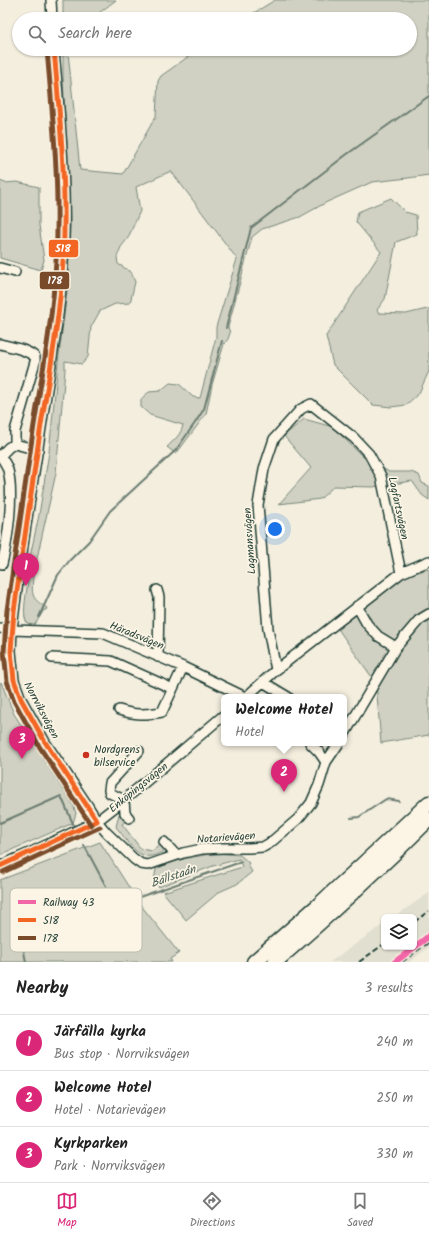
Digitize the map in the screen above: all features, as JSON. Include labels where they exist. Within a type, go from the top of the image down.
[{"type":"highway","points":[[254,962],[320,904],[429,803]]},
{"type":"highway","points":[[275,962],[368,879],[429,819]]},
{"type":"street","points":[[51,0],[52,12]]},
{"type":"street","name":"Norrviksvägen","points":[[54,56],[64,207],[64,238],[52,361],[12,630],[11,651],[14,680],[21,699],[45,742],[88,806],[96,821],[134,859]]},
{"type":"street","points":[[0,268],[15,272]]},
{"type":"street","points":[[0,344],[26,351],[35,357],[35,362],[15,431],[15,444]]},
{"type":"street","name":"Lagfartsvägen","points":[[311,404],[354,438],[369,454],[381,476],[401,573]]},
{"type":"street","name":"Lagmansvägen","points":[[276,670],[268,629],[258,505],[264,469],[274,439],[300,409],[311,404]]},
{"type":"street","points":[[2,564],[11,498],[8,469],[0,456],[9,446],[15,444],[38,450]]},
{"type":"street","points":[[249,694],[276,670],[401,573],[429,561]]},
{"type":"street","points":[[157,590],[159,597],[158,656]]},
{"type":"street","points":[[357,606],[367,624],[378,636],[396,646]]},
{"type":"street","points":[[347,730],[396,646],[419,620],[429,614]]},
{"type":"street","name":"Häradsvägen","points":[[0,628],[12,630],[103,633],[183,667],[239,694]]},
{"type":"street","points":[[52,658],[111,661],[170,688],[172,691]]},
{"type":"street","points":[[119,710],[132,714],[148,715],[162,712],[183,667]]},
{"type":"street","points":[[263,682],[283,694]]},
{"type":"street","name":"Enköpingsvägen","points":[[0,866],[96,821],[124,800],[221,718]]},
{"type":"street","points":[[313,746],[326,762]]},
{"type":"street","name":"Notarievägen","points":[[134,859],[142,864],[148,865],[176,855],[202,849],[263,847],[270,843],[298,819],[311,803],[319,785],[326,762],[337,746]]},
{"type":"street","points":[[129,818],[125,813],[124,800],[110,793],[110,783],[139,751]]},
{"type":"street","points":[[164,842],[176,855]]},
{"type":"shaded area","points":[[63,0],[116,0],[100,12],[63,12]]},
{"type":"shaded area","points":[[275,0],[429,0],[429,175],[372,182],[327,202],[300,217],[262,229],[252,237],[228,327],[230,333],[224,344],[212,385],[206,414],[176,454],[167,447],[179,435],[183,425],[150,415],[141,407],[141,399],[149,392],[160,391],[170,383],[179,384],[193,397],[200,398],[216,337],[216,327],[237,259],[171,171],[136,187],[140,211],[128,238],[121,247],[117,257],[118,264],[131,272],[135,282],[130,303],[115,304],[100,311],[91,327],[88,357],[82,364],[65,361],[56,473],[33,576],[32,587],[35,598],[47,608],[44,610],[34,626],[30,625],[25,617],[28,581],[25,580],[39,515],[49,452],[68,284],[70,223],[63,56],[68,56],[80,170],[123,174],[156,116],[158,81],[161,76],[189,56],[417,56],[417,12],[255,12]]},
{"type":"shaded area","points":[[0,181],[5,183],[17,182],[39,187],[39,225],[44,260],[41,270],[0,258]]},
{"type":"shaded area","points":[[391,198],[405,212],[416,215],[417,234],[396,242],[385,299],[377,310],[379,313],[406,314],[429,309],[429,371],[419,393],[406,405],[391,407],[373,405],[333,365],[326,336],[381,252],[356,222],[358,212]]},
{"type":"shaded area","points":[[304,419],[333,427],[362,456],[389,472],[411,472],[419,475],[422,483],[429,486],[429,500],[422,495],[412,481],[373,487],[334,486],[320,499],[279,504],[311,468],[284,436]]},
{"type":"shaded area","points":[[429,569],[429,735],[381,743],[376,683],[338,629],[406,575]]},
{"type":"shaded area","points":[[1,682],[14,714],[73,805],[76,813],[73,823],[0,855],[0,683]]},
{"type":"shaded area","points":[[119,814],[124,816],[127,820],[122,824],[141,849],[152,851],[160,845],[167,850],[152,856],[146,856],[136,851],[116,827]]},
{"type":"shaded area","points":[[100,842],[129,888],[10,888],[10,952],[142,952],[142,907],[179,953],[170,959],[172,962],[0,962],[0,880]]},
{"type":"shaded area","points":[[215,853],[240,855],[249,863],[248,865],[252,872],[237,884],[219,892],[186,920],[163,892],[242,867],[239,859],[213,866],[159,887],[154,881],[156,869],[177,861]]},
{"type":"shaded area","points":[[429,893],[429,947],[409,962],[330,962],[381,926],[381,950],[417,950],[417,914],[398,914]]},
{"type":"waterway","points":[[226,328],[251,228],[346,155],[429,96]]},
{"type":"waterway","points":[[39,617],[58,575],[70,560],[89,541],[110,511],[176,450],[195,423],[204,409],[222,341]]},
{"type":"waterway","points":[[0,823],[61,796],[74,826]]},
{"type":"waterway","points":[[351,818],[359,817],[386,799],[399,801]]},
{"type":"waterway","points":[[84,845],[107,888]]},
{"type":"waterway","name":"Bällstaån","points":[[142,896],[241,862]]},
{"type":"waterway","name":"Bällstaån","points":[[24,952],[26,962]]},
{"type":"railway","points":[[417,920],[429,911]]},
{"type":"railway","points":[[402,962],[429,942]]},
{"type":"railway","points":[[359,962],[381,946]]},
{"type":"rail line","name":"43","points":[[395,962],[429,936]]},
{"type":"transit line","name":"178","points":[[48,56],[54,128],[57,207],[55,281],[7,610],[4,652],[7,681],[14,701],[39,746],[91,825]]},
{"type":"transit line","name":"518","points":[[55,56],[61,128],[64,207],[62,281],[14,611],[11,651],[14,680],[21,699],[45,742],[97,821]]},
{"type":"transit line","name":"518","points":[[0,866],[97,821]]},
{"type":"transit line","name":"178","points":[[3,872],[100,827]]},
{"type":"place","name":"Järfälla kyrka","points":[[26,586]]},
{"type":"place","name":"Nordgrens bilservice","points":[[86,755]]},
{"type":"place","name":"Kyrkparken","points":[[22,759]]},
{"type":"place","name":"Welcome Hotel","points":[[284,792]]}]
